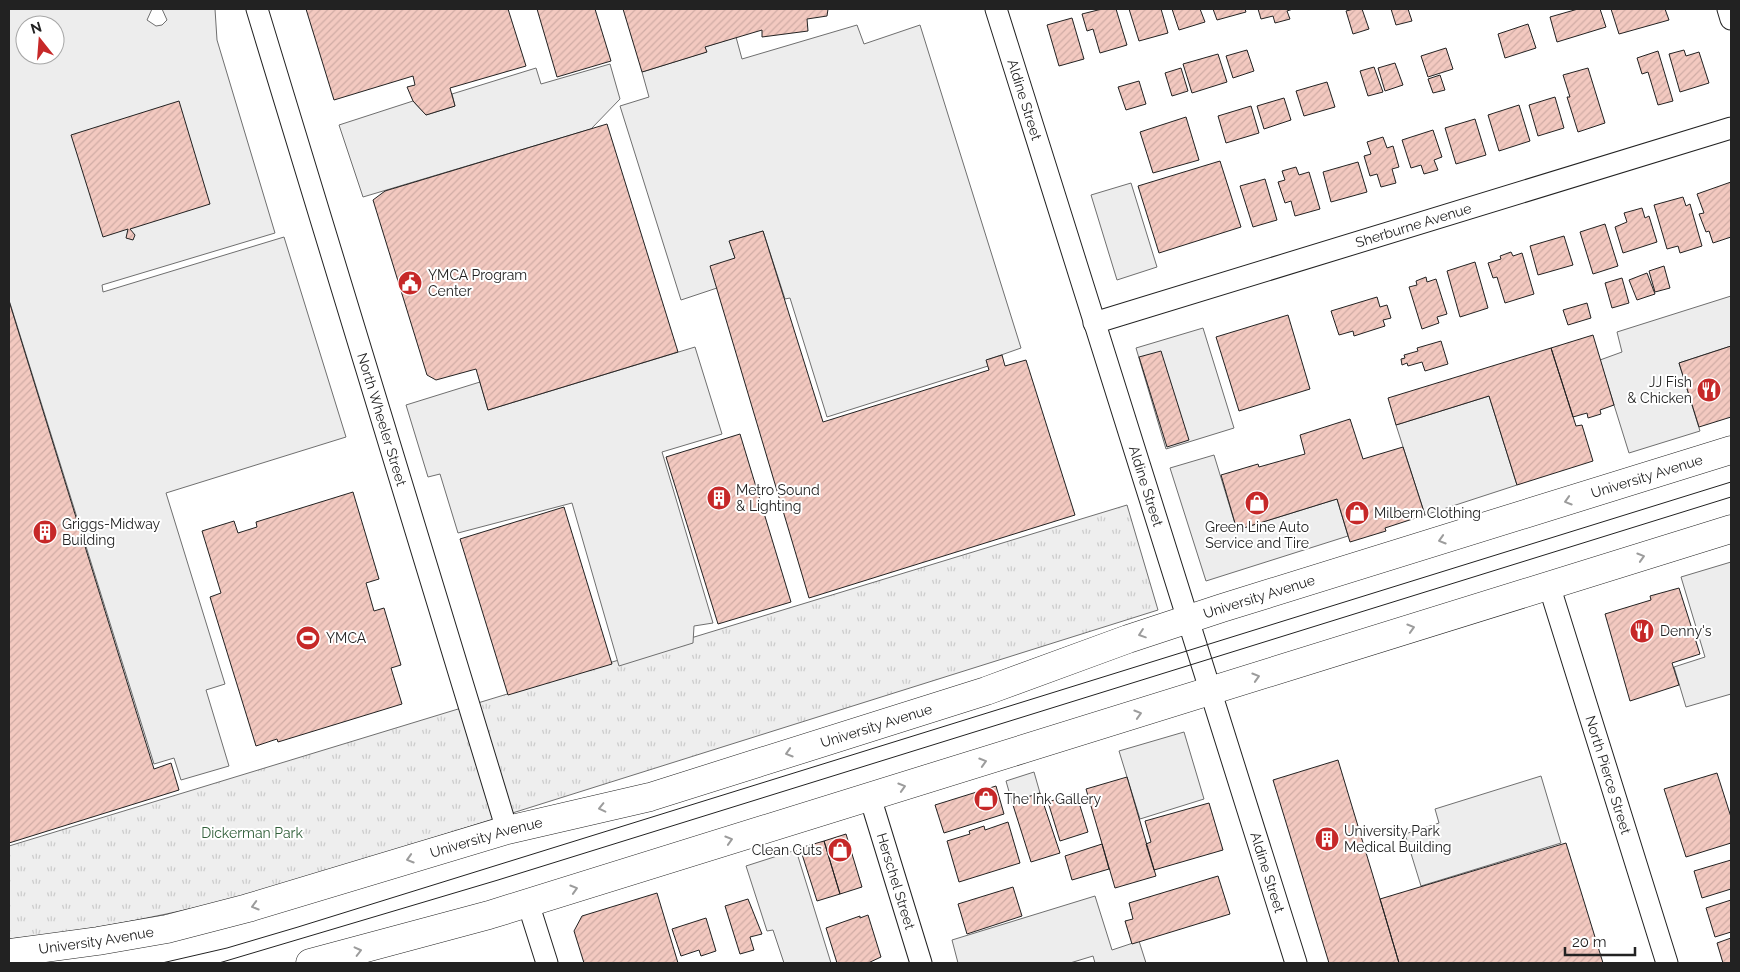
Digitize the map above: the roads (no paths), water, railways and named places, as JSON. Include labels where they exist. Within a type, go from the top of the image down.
[{"type":"main road","name":"University Avenue","points":[[9,953],[89,943],[167,929],[248,908],[508,830],[650,797],[986,692],[1188,619],[1731,450]]},
{"type":"main road","points":[[310,963],[414,936],[528,903],[1731,529]]},
{"type":"street","name":"North Wheeler Street","points":[[257,9],[508,830]]},
{"type":"street","name":"Aldine Street","points":[[996,9],[1188,619],[1209,692],[1296,963]]},
{"type":"street","points":[[1728,9],[1731,19]]},
{"type":"street","name":"Sherburne Avenue","points":[[1094,323],[1731,128]]},
{"type":"street","name":"North Pierce Street","points":[[1549,585],[1667,963]]},
{"type":"street","name":"Herschel Street","points":[[870,797],[921,963]]},
{"type":"street","points":[[528,903],[547,963]]},
{"type":"tram line","points":[[162,963],[227,948],[298,927],[1731,482]]},
{"type":"tram line","points":[[219,963],[498,880],[1731,497]]},
{"type":"place","name":"YMCA Program Center","points":[[410,283]]},
{"type":"place","name":"JJ Fish & Chicken","points":[[1709,390]]},
{"type":"place","name":"Metro Sound & Lighting","points":[[719,498]]},
{"type":"place","name":"Green Line Auto Service and Tire","points":[[1257,503]]},
{"type":"place","name":"Milbern Clothing","points":[[1357,513]]},
{"type":"place","name":"Griggs-Midway Building","points":[[45,532]]},
{"type":"place","name":"Denny's","points":[[1642,631]]},
{"type":"place","name":"YMCA","points":[[308,638]]},
{"type":"place","name":"The Ink Gallery","points":[[986,799]]},
{"type":"place","name":"University Park Medical Building","points":[[1327,839]]},
{"type":"place","name":"Clean Cuts","points":[[840,850]]},
{"type":"park label","name":"Dickerman Park","points":[[252,833]]}]
